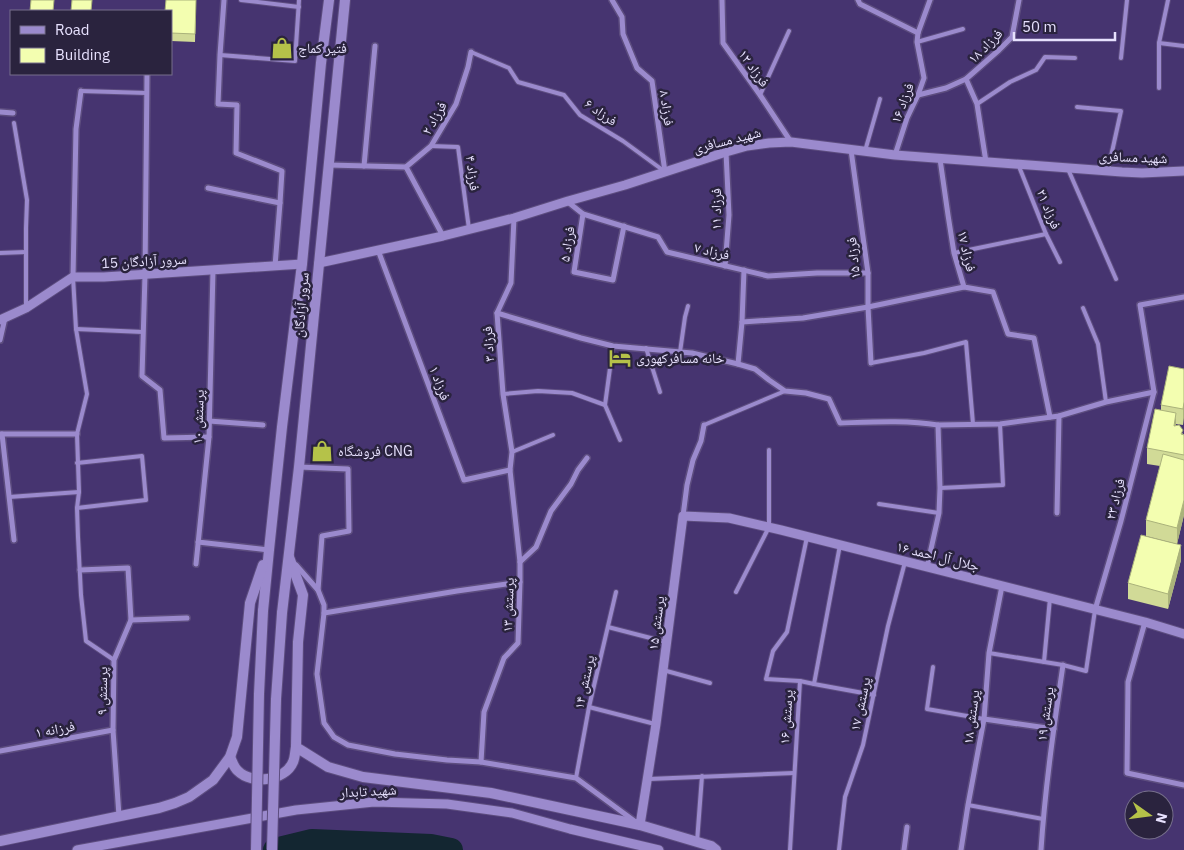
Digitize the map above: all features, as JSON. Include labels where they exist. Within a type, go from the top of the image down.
[{"type":"main road","name":"سرور آزادگان","points":[[256,850],[259,694],[269,550],[302,264],[321,63],[329,0]]},
{"type":"main road","name":"سرور آزادگان","points":[[272,850],[276,699],[282,613],[299,467],[345,0]]},
{"type":"main road","points":[[0,841],[175,804],[189,797],[213,780],[230,757],[237,737],[250,603],[269,550]]},
{"type":"main road","points":[[230,757],[237,771],[248,777],[266,780],[282,776],[292,764],[296,747],[298,642],[303,595],[289,557]]},
{"type":"main road","points":[[296,747],[328,767],[363,777],[491,793],[640,825],[711,846],[716,850]]},
{"type":"street","points":[[224,0],[218,104],[237,106],[236,153],[282,171],[275,266]]},
{"type":"street","name":"فرزاد ۸","points":[[612,0],[622,17],[623,34],[637,68],[652,81],[665,172]]},
{"type":"street","name":"فرزاد ۱۲","points":[[722,0],[723,43],[791,142]]},
{"type":"street","points":[[858,0],[860,4],[918,33]]},
{"type":"street","name":"فرزاد ۱۶","points":[[895,155],[907,118],[924,78],[917,42],[918,33],[930,0]]},
{"type":"street","name":"فرزاد ۱۸","points":[[986,162],[977,104],[966,79],[1012,37],[1019,0]]},
{"type":"street","points":[[364,166],[375,46]]},
{"type":"street","name":"فرزاد ۲","points":[[406,167],[431,146],[456,104],[471,52]]},
{"type":"street","points":[[147,75],[142,376],[160,390],[164,438],[209,437]]},
{"type":"street","points":[[918,95],[946,88],[966,79]]},
{"type":"street","points":[[0,340],[2,319],[26,308],[73,277],[76,129],[81,91]]},
{"type":"street","points":[[0,112],[13,113]]},
{"type":"street","name":"شهید مسافری","points":[[319,263],[443,236],[514,218],[726,152],[747,146],[769,143],[791,142],[865,152],[940,159],[1142,173],[1184,171]]},
{"type":"street","name":"فرزاد ۱۵","points":[[851,150],[868,273],[871,363]]},
{"type":"street","name":"فرزاد ۱۱","points":[[725,266],[730,215],[726,152]]},
{"type":"street","name":"فرزاد ۱۷","points":[[940,159],[954,252],[964,287],[993,292],[1008,334],[1034,338],[1050,418]]},
{"type":"street","points":[[329,165],[406,167],[443,236]]},
{"type":"street","points":[[208,188],[280,203]]},
{"type":"street","name":"فرزاد ۷","points":[[568,201],[583,214],[658,237],[667,252],[725,266],[768,276],[817,273],[868,273]]},
{"type":"street","name":"فرزاد ۵","points":[[583,214],[574,272],[613,280],[624,226]]},
{"type":"street","name":"فرزاد ۳","points":[[510,470],[512,452],[503,394],[497,314],[511,283],[514,218]]},
{"type":"street","name":"فرزاد ۱","points":[[378,250],[464,480],[510,470]]},
{"type":"street","name":"سرور آزادگان 15","points":[[73,277],[145,275],[302,264]]},
{"type":"street","name":"پرستش ۱۰","points":[[196,564],[210,421],[213,270]]},
{"type":"street","points":[[738,364],[744,270]]},
{"type":"street","points":[[742,322],[803,318],[964,287]]},
{"type":"street","name":"فرزاد ۲۳","points":[[1095,610],[1121,521],[1154,392],[1140,305],[1184,298]]},
{"type":"street","points":[[497,314],[613,346],[692,353],[755,369],[786,391],[806,393],[829,399],[840,423],[1000,424],[1060,416],[1106,402],[1154,392]]},
{"type":"street","points":[[1058,513],[1060,416]]},
{"type":"street","points":[[210,421],[263,425]]},
{"type":"street","name":"پرستش ۱۵","points":[[640,825],[656,724],[687,485],[704,425]]},
{"type":"street","points":[[927,567],[939,513],[938,425]]},
{"type":"street","points":[[14,540],[1,434],[77,434]]},
{"type":"street","points":[[520,562],[536,547],[551,512],[587,458]]},
{"type":"street","points":[[299,467],[348,469],[349,531],[322,536],[318,590]]},
{"type":"street","name":"پرستش ۱۳","points":[[481,762],[484,712],[504,658],[518,643],[520,562],[510,470]]},
{"type":"street","name":"جلال آل احمد ۱۶","points":[[683,516],[730,518],[769,527],[1145,622],[1184,634]]},
{"type":"street","points":[[198,542],[269,550]]},
{"type":"street","points":[[289,557],[318,590],[324,605],[317,674],[324,723],[334,738],[348,746],[395,754],[481,762],[576,778],[640,825]]},
{"type":"street","name":"پرستش ۹","points":[[80,570],[128,568],[131,620],[114,660],[113,730],[120,817]]},
{"type":"street","points":[[324,613],[520,582]]},
{"type":"street","name":"پرستش ۱۸","points":[[961,850],[984,719],[989,652],[1002,586]]},
{"type":"street","points":[[131,620],[187,618]]},
{"type":"street","points":[[1145,622],[1128,682],[1127,773],[1184,785]]},
{"type":"street","name":"پرستش ۱۹","points":[[1041,850],[1043,819],[1063,665]]},
{"type":"street","points":[[984,719],[1054,729]]},
{"type":"street","name":"فرزانه ۱","points":[[0,751],[113,730]]},
{"type":"street","name":"شهید تابدار","points":[[77,850],[296,810],[374,802],[448,804],[512,813],[659,850]]},
{"type":"street","points":[[904,850],[907,827]]},
{"type":"lane","points":[[240,0],[299,7]]},
{"type":"lane","points":[[220,54],[295,60],[299,0]]},
{"type":"lane","points":[[1121,58],[1127,0]]},
{"type":"lane","points":[[1159,88],[1159,43],[1168,0]]},
{"type":"lane","points":[[917,42],[963,29]]},
{"type":"lane","points":[[760,95],[789,31]]},
{"type":"lane","points":[[1159,43],[1184,46]]},
{"type":"lane","name":"فرزاد ۶","points":[[471,52],[509,68],[518,82],[564,95],[580,115],[623,141],[665,172]]},
{"type":"lane","points":[[977,104],[1010,82],[1036,70],[1045,57],[1076,58]]},
{"type":"lane","points":[[81,91],[147,93]]},
{"type":"lane","points":[[865,152],[880,99]]},
{"type":"lane","points":[[1077,106],[1121,111],[1108,170]]},
{"type":"lane","points":[[14,123],[27,200],[26,308]]},
{"type":"lane","name":"فرزاد ۴","points":[[431,146],[458,147],[469,229]]},
{"type":"lane","name":"فرزاد ۲۱","points":[[1018,164],[1046,234],[1060,262]]},
{"type":"lane","points":[[1068,168],[1116,279]]},
{"type":"lane","points":[[954,252],[1046,234]]},
{"type":"lane","points":[[0,253],[26,252]]},
{"type":"lane","points":[[73,277],[76,329],[87,394],[77,434],[79,492],[77,508],[86,641],[114,660]]},
{"type":"lane","points":[[680,352],[688,306]]},
{"type":"lane","points":[[1083,308],[1098,344],[1106,402]]},
{"type":"lane","points":[[76,329],[143,332]]},
{"type":"lane","points":[[871,363],[924,353],[966,342],[973,424]]},
{"type":"lane","points":[[613,346],[606,405],[620,440]]},
{"type":"lane","points":[[646,348],[660,392]]},
{"type":"lane","points":[[503,394],[538,391],[572,393],[606,405]]},
{"type":"lane","points":[[704,425],[786,391]]},
{"type":"lane","points":[[940,488],[1003,485],[1000,424]]},
{"type":"lane","points":[[512,452],[553,435]]},
{"type":"lane","points":[[736,592],[769,527],[769,450]]},
{"type":"lane","points":[[77,463],[142,456],[146,500],[77,508]]},
{"type":"lane","points":[[9,497],[79,492]]},
{"type":"lane","points":[[879,504],[939,513]]},
{"type":"lane","points":[[800,681],[766,679],[773,651],[787,632],[807,536]]},
{"type":"lane","name":"پرستش ۱۶","points":[[790,850],[800,681],[814,684],[840,545]]},
{"type":"lane","name":"پرستش ۱۷","points":[[839,850],[845,797],[863,746],[888,626],[905,562]]},
{"type":"lane","name":"پرستش ۱۴","points":[[576,778],[589,707],[616,592]]},
{"type":"lane","points":[[1044,662],[1050,598]]},
{"type":"lane","points":[[989,652],[1086,671],[1095,610]]},
{"type":"lane","points":[[608,627],[667,642]]},
{"type":"lane","points":[[933,667],[928,709],[984,719]]},
{"type":"lane","points":[[663,670],[710,684]]},
{"type":"lane","points":[[814,684],[874,695]]},
{"type":"lane","points":[[589,707],[656,724]]},
{"type":"lane","points":[[647,779],[794,772]]},
{"type":"lane","points":[[697,842],[702,776]]},
{"type":"lane","points":[[968,806],[1043,819]]},
{"type":"building","points":[[31,0],[54,0],[53,10],[30,10]]},
{"type":"building","points":[[72,0],[92,0],[91,10],[71,10]]},
{"type":"building","points":[[166,0],[196,0],[195,34],[172,33],[172,10],[165,10]]},
{"type":"building","points":[[1169,366],[1184,369],[1183,409],[1161,405]]},
{"type":"building","points":[[1155,409],[1176,413],[1174,426],[1179,425],[1183,430],[1181,434],[1184,435],[1184,455],[1147,448]]},
{"type":"building","points":[[1163,454],[1184,460],[1184,500],[1177,528],[1146,520]]},
{"type":"building","points":[[1141,535],[1181,545],[1168,594],[1128,583]]},
{"type":"waterway","points":[[275,850],[312,841],[431,846],[451,850]]},
{"type":"place","name":"فتیر کماج","points":[[282,48]]},
{"type":"place","name":"خانه مسافرکهوری","points":[[620,358]]},
{"type":"place","name":"فروشگاه CNG","points":[[322,451]]}]
